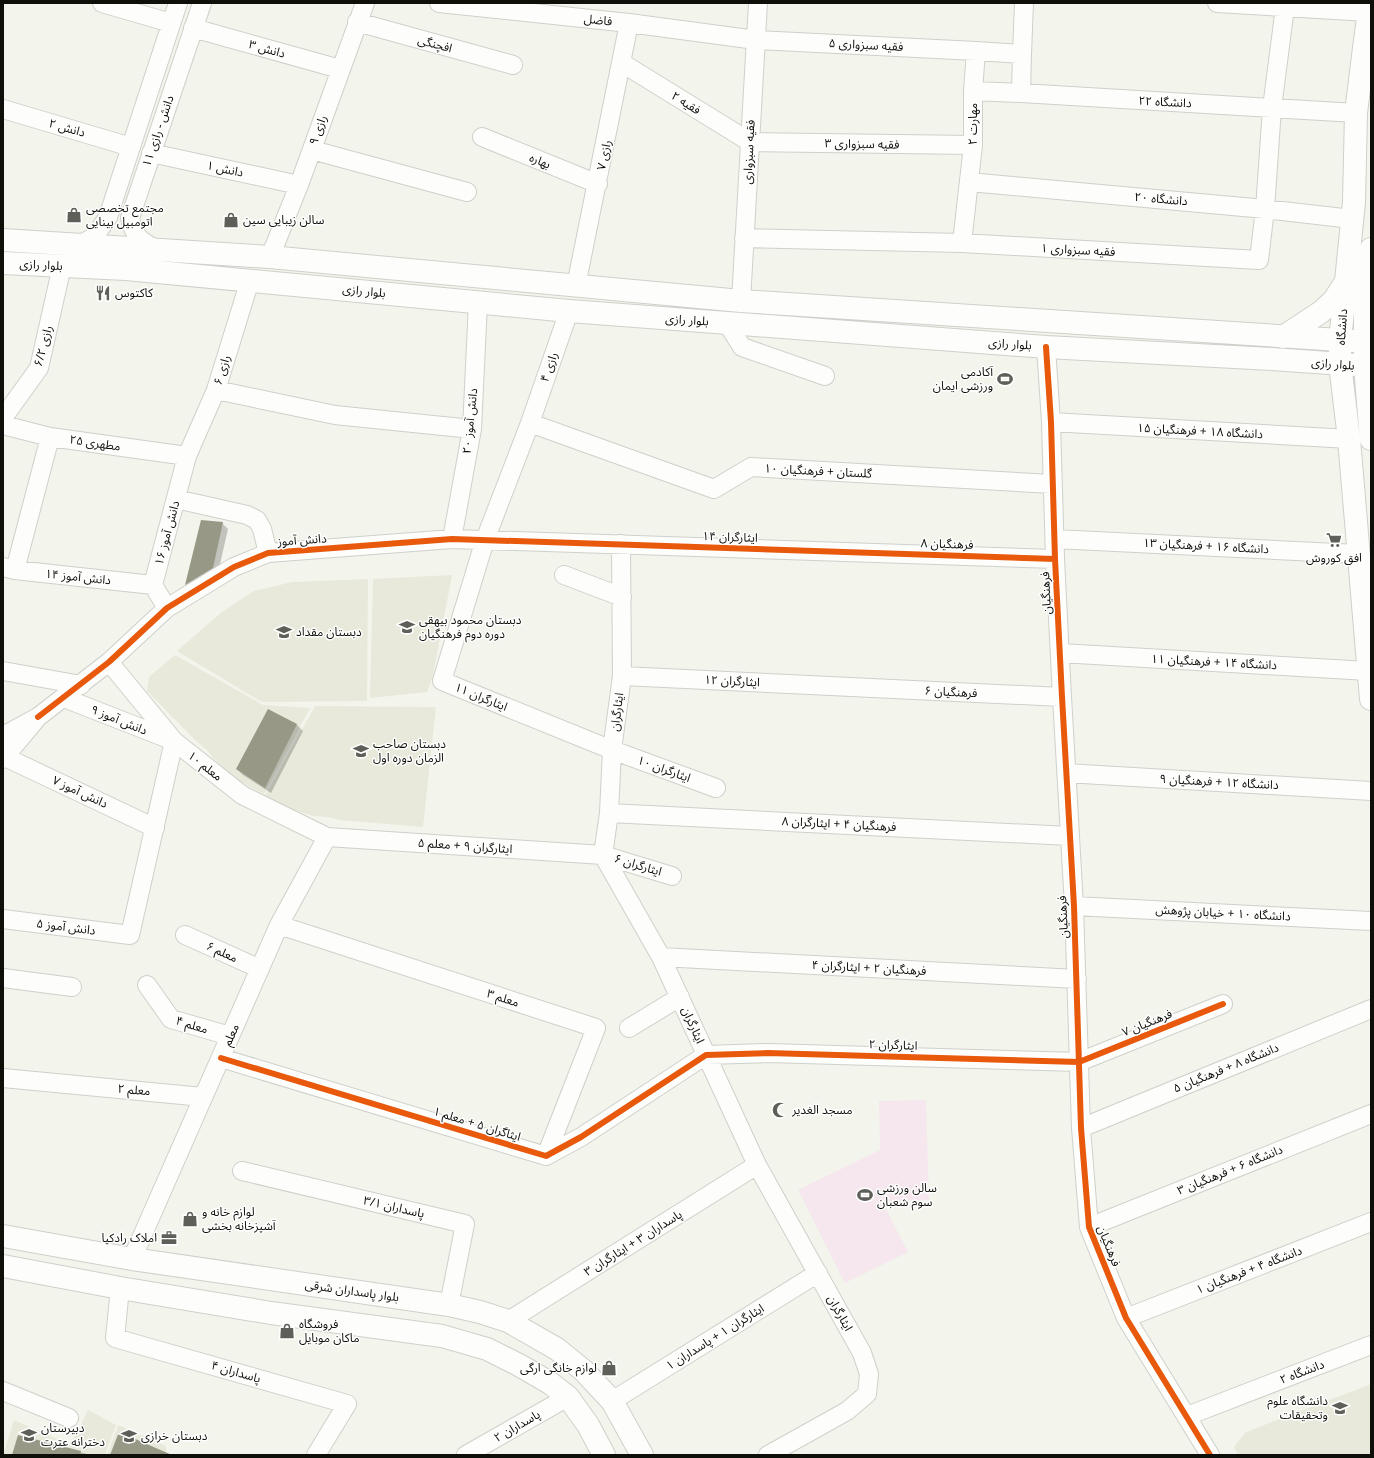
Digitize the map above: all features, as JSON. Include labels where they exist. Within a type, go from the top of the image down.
[{"type":"main road","name":"دانشگاه","points":[[1370,7],[1356,113],[1359,208],[1345,283],[1340,341],[1340,364],[1349,439],[1363,525],[1358,554],[1371,699]]},
{"type":"main road","name":"بلوار رازی","points":[[3,240],[78,246],[155,249],[270,257],[741,301],[1368,342]]},
{"type":"main road","name":"دانشگاه","points":[[1371,249],[1368,303],[1368,366],[1371,439]]},
{"type":"main road","name":"بلوار رازی","points":[[3,263],[126,269],[478,303],[727,323],[1046,347],[1272,359],[1368,366]]},
{"type":"main road","points":[[364,291],[367,266]]},
{"type":"main road","points":[[1272,359],[1278,337],[1321,312],[1334,300],[1345,283]]},
{"type":"main road","name":"بلوار پاسداران شرقی","points":[[3,1236],[132,1259],[449,1305],[480,1312],[508,1321],[557,1349],[584,1371],[612,1401],[642,1455]]},
{"type":"main road","points":[[3,1266],[120,1288],[271,1313],[442,1336],[487,1349],[538,1376],[568,1397],[588,1425],[604,1455]]},
{"type":"main road","points":[[271,1313],[279,1280]]},
{"type":"street","points":[[102,3],[171,23]]},
{"type":"street","name":"دانش - رازی ۱۱","points":[[78,246],[95,236],[102,228],[108,217],[178,3]]},
{"type":"street","name":"دانش - رازی ۱۱","points":[[155,249],[139,240],[132,228],[130,218],[141,181],[202,3]]},
{"type":"street","name":"رازی ۹","points":[[270,257],[299,185],[365,3]]},
{"type":"street","name":"فاضل","points":[[439,3],[588,11],[629,23],[756,40]]},
{"type":"street","name":"فقیه سبزواری","points":[[741,301],[758,3]]},
{"type":"street","points":[[1021,93],[1024,3]]},
{"type":"street","points":[[1217,3],[1285,8],[1370,7]]},
{"type":"street","name":"فقیه سبزواری ۱","points":[[744,238],[962,243],[1259,260],[1265,209],[1272,108],[1285,8]]},
{"type":"street","name":"افچنگی","points":[[357,22],[513,65]]},
{"type":"street","name":"رازی ۷","points":[[576,286],[598,184],[629,23]]},
{"type":"street","name":"دانش ۳","points":[[193,28],[340,69]]},
{"type":"street","name":"فقیه سبزواری ۵","points":[[756,40],[976,50]]},
{"type":"street","points":[[976,50],[1022,54]]},
{"type":"street","name":"مهارت ۲","points":[[962,243],[973,145],[973,91],[976,50]]},
{"type":"street","name":"فقیه ۲","points":[[622,63],[750,142]]},
{"type":"street","name":"دانشگاه ۲۲","points":[[973,91],[1356,113]]},
{"type":"street","name":"دانش ۲","points":[[3,109],[131,147]]},
{"type":"street","name":"بهاره","points":[[482,137],[598,184]]},
{"type":"street","name":"فقیه سبزواری ۳","points":[[750,142],[973,145]]},
{"type":"street","points":[[312,150],[467,192]]},
{"type":"street","name":"دانش ۱","points":[[151,153],[299,185]]},
{"type":"street","points":[[121,177],[141,181]]},
{"type":"street","name":"دانشگاه ۲۰","points":[[969,182],[1265,209],[1359,208]]},
{"type":"street","name":"رازی ۶/۲","points":[[3,418],[39,368],[62,266]]},
{"type":"street","name":"رازی ۶","points":[[187,456],[216,390],[250,280]]},
{"type":"street","name":"دانش آموز ۲۰","points":[[452,539],[472,429],[478,303]]},
{"type":"street","name":"رازی ۴","points":[[485,540],[530,423],[569,311]]},
{"type":"street","points":[[727,323],[742,347],[825,376]]},
{"type":"street","name":"فرهنگیان","points":[[1046,347],[1055,559],[1074,906],[1082,1128],[1089,1226],[1126,1318],[1210,1455]]},
{"type":"street","points":[[216,390],[335,414],[472,429]]},
{"type":"street","name":"دانشگاه ۱۸ + فرهنگیان ۱۵","points":[[1050,422],[1349,439]]},
{"type":"street","name":"گلستان + فرهنگیان ۱۰","points":[[530,423],[714,489],[751,467],[1052,484]]},
{"type":"street","name":"مطهری ۲۵","points":[[3,425],[50,437],[187,456]]},
{"type":"street","points":[[9,568],[50,437]]},
{"type":"street","name":"دانش آموز ۱۶","points":[[153,585],[187,456]]},
{"type":"street","points":[[176,499],[247,515],[257,520],[262,530],[268,553]]},
{"type":"street","name":"دانش آموز","points":[[38,717],[109,662],[167,608],[234,567],[268,553],[452,539],[621,544]]},
{"type":"street","name":"دانشگاه ۱۶ + فرهنگیان ۱۳","points":[[1055,539],[1358,554]]},
{"type":"street","name":"ایثارگران ۱۱","points":[[485,540],[442,681],[612,750]]},
{"type":"street","name":"ایثارگران ۱۴","points":[[621,544],[838,552]]},
{"type":"street","name":"ایثارگران","points":[[621,544],[622,676],[612,750],[609,813],[603,854],[661,958],[758,1165],[862,1353],[870,1374],[867,1394],[847,1411],[768,1455]]},
{"type":"street","name":"فرهنگیان ۸","points":[[838,552],[1055,559]]},
{"type":"street","name":"دانش آموز ۱۴","points":[[9,568],[153,585]]},
{"type":"street","points":[[564,575],[622,597]]},
{"type":"street","points":[[153,585],[167,608]]},
{"type":"street","name":"دانشگاه ۱۴ + فرهنگیان ۱۱","points":[[1060,653],[1368,671]]},
{"type":"street","name":"معلم ۱۰","points":[[109,662],[174,741],[242,795],[327,837]]},
{"type":"street","points":[[3,671],[81,685]]},
{"type":"street","name":"ایثارگران ۱۲","points":[[622,676],[842,686]]},
{"type":"street","name":"فرهنگیان ۶","points":[[842,686],[1062,697]]},
{"type":"street","name":"دانش آموز ۹","points":[[64,698],[174,741]]},
{"type":"street","points":[[3,736],[38,717]]},
{"type":"street","points":[[4,758],[38,717]]},
{"type":"street","points":[[155,828],[174,741]]},
{"type":"street","name":"ایثارگران ۱۰","points":[[612,750],[716,788]]},
{"type":"street","name":"دانش آموز ۷","points":[[4,758],[155,828]]},
{"type":"street","name":"دانشگاه ۱۲ + فرهنگیان ۹","points":[[1066,773],[1371,791]]},
{"type":"street","name":"فرهنگیان ۴ + ایثارگران ۸","points":[[609,813],[1069,836]]},
{"type":"street","name":"دانش آموز ۵","points":[[3,919],[130,935],[155,828]]},
{"type":"street","name":"ایثارگران ۹ + معلم ۵","points":[[327,837],[603,854]]},
{"type":"street","name":"معلم","points":[[132,1259],[279,925],[327,837]]},
{"type":"street","name":"ایثارگران ۶","points":[[603,854],[672,876]]},
{"type":"street","name":"دانشگاه ۱۰ + خیابان پژوهش","points":[[1074,906],[1371,921]]},
{"type":"street","name":"معلم ۳","points":[[279,925],[596,1028],[546,1156]]},
{"type":"street","name":"معلم ۶","points":[[185,935],[260,970]]},
{"type":"street","name":"فرهنگیان ۲ + ایثارگران ۴","points":[[661,958],[1077,979]]},
{"type":"street","points":[[3,978],[72,987]]},
{"type":"street","name":"معلم ۴","points":[[147,985],[171,1018],[230,1036]]},
{"type":"street","points":[[629,1028],[680,997]]},
{"type":"street","name":"فرهنگیان ۷","points":[[1079,1062],[1223,1004]]},
{"type":"street","name":"دانشگاه ۸ + فرهنگیان ۵","points":[[1082,1128],[1371,1009]]},
{"type":"street","name":"ایثارگران ۲","points":[[706,1055],[768,1053],[1079,1062]]},
{"type":"street","points":[[546,1156],[581,1137],[706,1055]]},
{"type":"street","name":"ایثاگران ۵ + معلم ۱","points":[[221,1058],[546,1156]]},
{"type":"street","name":"معلم ۲","points":[[3,1078],[203,1097]]},
{"type":"street","name":"دانشگاه ۶ + فرهنگیان ۳","points":[[1089,1226],[1371,1114]]},
{"type":"street","name":"پاسداران ۳ + ایثارگران ۳","points":[[508,1321],[758,1165]]},
{"type":"street","name":"پاسداران ۳/۱","points":[[242,1171],[465,1224],[449,1305]]},
{"type":"street","name":"دانشگاه ۴ + فرهنگیان ۱","points":[[1126,1318],[1371,1222]]},
{"type":"street","name":"ایثارگران ۱ + پاسداران ۱","points":[[612,1401],[818,1273]]},
{"type":"street","name":"پاسداران ۴","points":[[120,1288],[115,1338],[347,1404],[316,1455]]},
{"type":"street","name":"دانشگاه ۲","points":[[1187,1416],[1371,1345]]},
{"type":"street","points":[[3,1391],[69,1418]]},
{"type":"street","name":"پاسداران ۲","points":[[466,1455],[568,1397]]},
{"type":"shaded area","name":"دبستان محمود بیهقی دوره دوم فرهنگیان","points":[[452,575],[433,675],[427,692],[370,698],[373,579]]},
{"type":"shaded area","name":"دبستان مقداد","points":[[368,579],[367,701],[262,702],[177,651],[222,612],[254,591],[292,582]]},
{"type":"shaded area","points":[[175,655],[263,705],[310,708],[264,794],[237,780],[213,758],[207,750],[195,740],[147,691],[149,677]]},
{"type":"shaded area","name":"دبستان صاحب الزمان دوره اول","points":[[315,706],[436,707],[423,827],[340,820],[328,817],[313,816],[289,808],[265,796]]},
{"type":"shaded area","name":"سالن ورزشی سوم شعبان","points":[[926,1100],[929,1200],[882,1202],[908,1252],[845,1283],[798,1190],[880,1150],[879,1101]]},
{"type":"shaded area","name":"دانشگاه علوم وتحقیقات","points":[[1371,1384],[1371,1455],[1238,1455],[1234,1447],[1246,1432]]},
{"type":"shaded area","name":"دبیرستان دخترانه عترت","points":[[88,1410],[116,1425],[105,1455],[3,1455],[14,1420],[71,1445]]},
{"type":"shaded area","name":"دبستان خرازی","points":[[118,1426],[166,1446],[166,1455],[107,1455]]},
{"type":"building","points":[[201,520],[223,522],[213,568],[185,585]]},
{"type":"building","points":[[268,709],[297,724],[265,788],[236,769]]},
{"type":"building","name":"دبستان خرازی","points":[[119,1432],[172,1455],[110,1455]]},
{"type":"building","points":[[18,1435],[81,1451],[80,1455],[12,1455]]},
{"type":"cycle path","points":[[1046,347],[1051,422],[1055,559],[1074,906],[1081,1128],[1089,1227],[1126,1318],[1210,1455]]},
{"type":"cycle path","points":[[38,717],[109,662],[167,608],[234,567],[268,553],[452,539],[1055,559]]},
{"type":"cycle path","points":[[221,1058],[546,1156],[581,1137],[706,1055],[768,1053],[1079,1062],[1223,1004]]},
{"type":"place","name":"مجتمع تخصصی اتومبیل بینایی","points":[[74,215]]},
{"type":"place","name":"سالن زیبایی سین","points":[[231,220]]},
{"type":"place","name":"کاکتوس","points":[[103,293]]},
{"type":"place","name":"آکادمی ورزشی ایمان","points":[[1005,379]]},
{"type":"place","name":"افق کوروش","points":[[1334,540]]},
{"type":"place","name":"دبستان محمود بیهقی دوره دوم فرهنگیان","points":[[407,627]]},
{"type":"place","name":"دبستان مقداد","points":[[284,632]]},
{"type":"place","name":"دبستان صاحب الزمان دوره اول","points":[[361,751]]},
{"type":"place","name":"مسجد الغدیر","points":[[780,1110]]},
{"type":"place","name":"سالن ورزشی سوم شعبان","points":[[865,1195]]},
{"type":"place","name":"لوازم خانه و آشپزخانه بخشی","points":[[190,1219]]},
{"type":"place","name":"املاک رادکیا","points":[[169,1238]]},
{"type":"place","name":"فروشگاه ماکان موبایل","points":[[287,1331]]},
{"type":"place","name":"لوازم خانگی ارگی","points":[[609,1368]]},
{"type":"place","name":"دانشگاه علوم وتحقیقات","points":[[1340,1408]]},
{"type":"place","name":"دبیرستان دخترانه عترت","points":[[29,1435]]},
{"type":"place","name":"دبستان خرازی","points":[[129,1436]]}]
